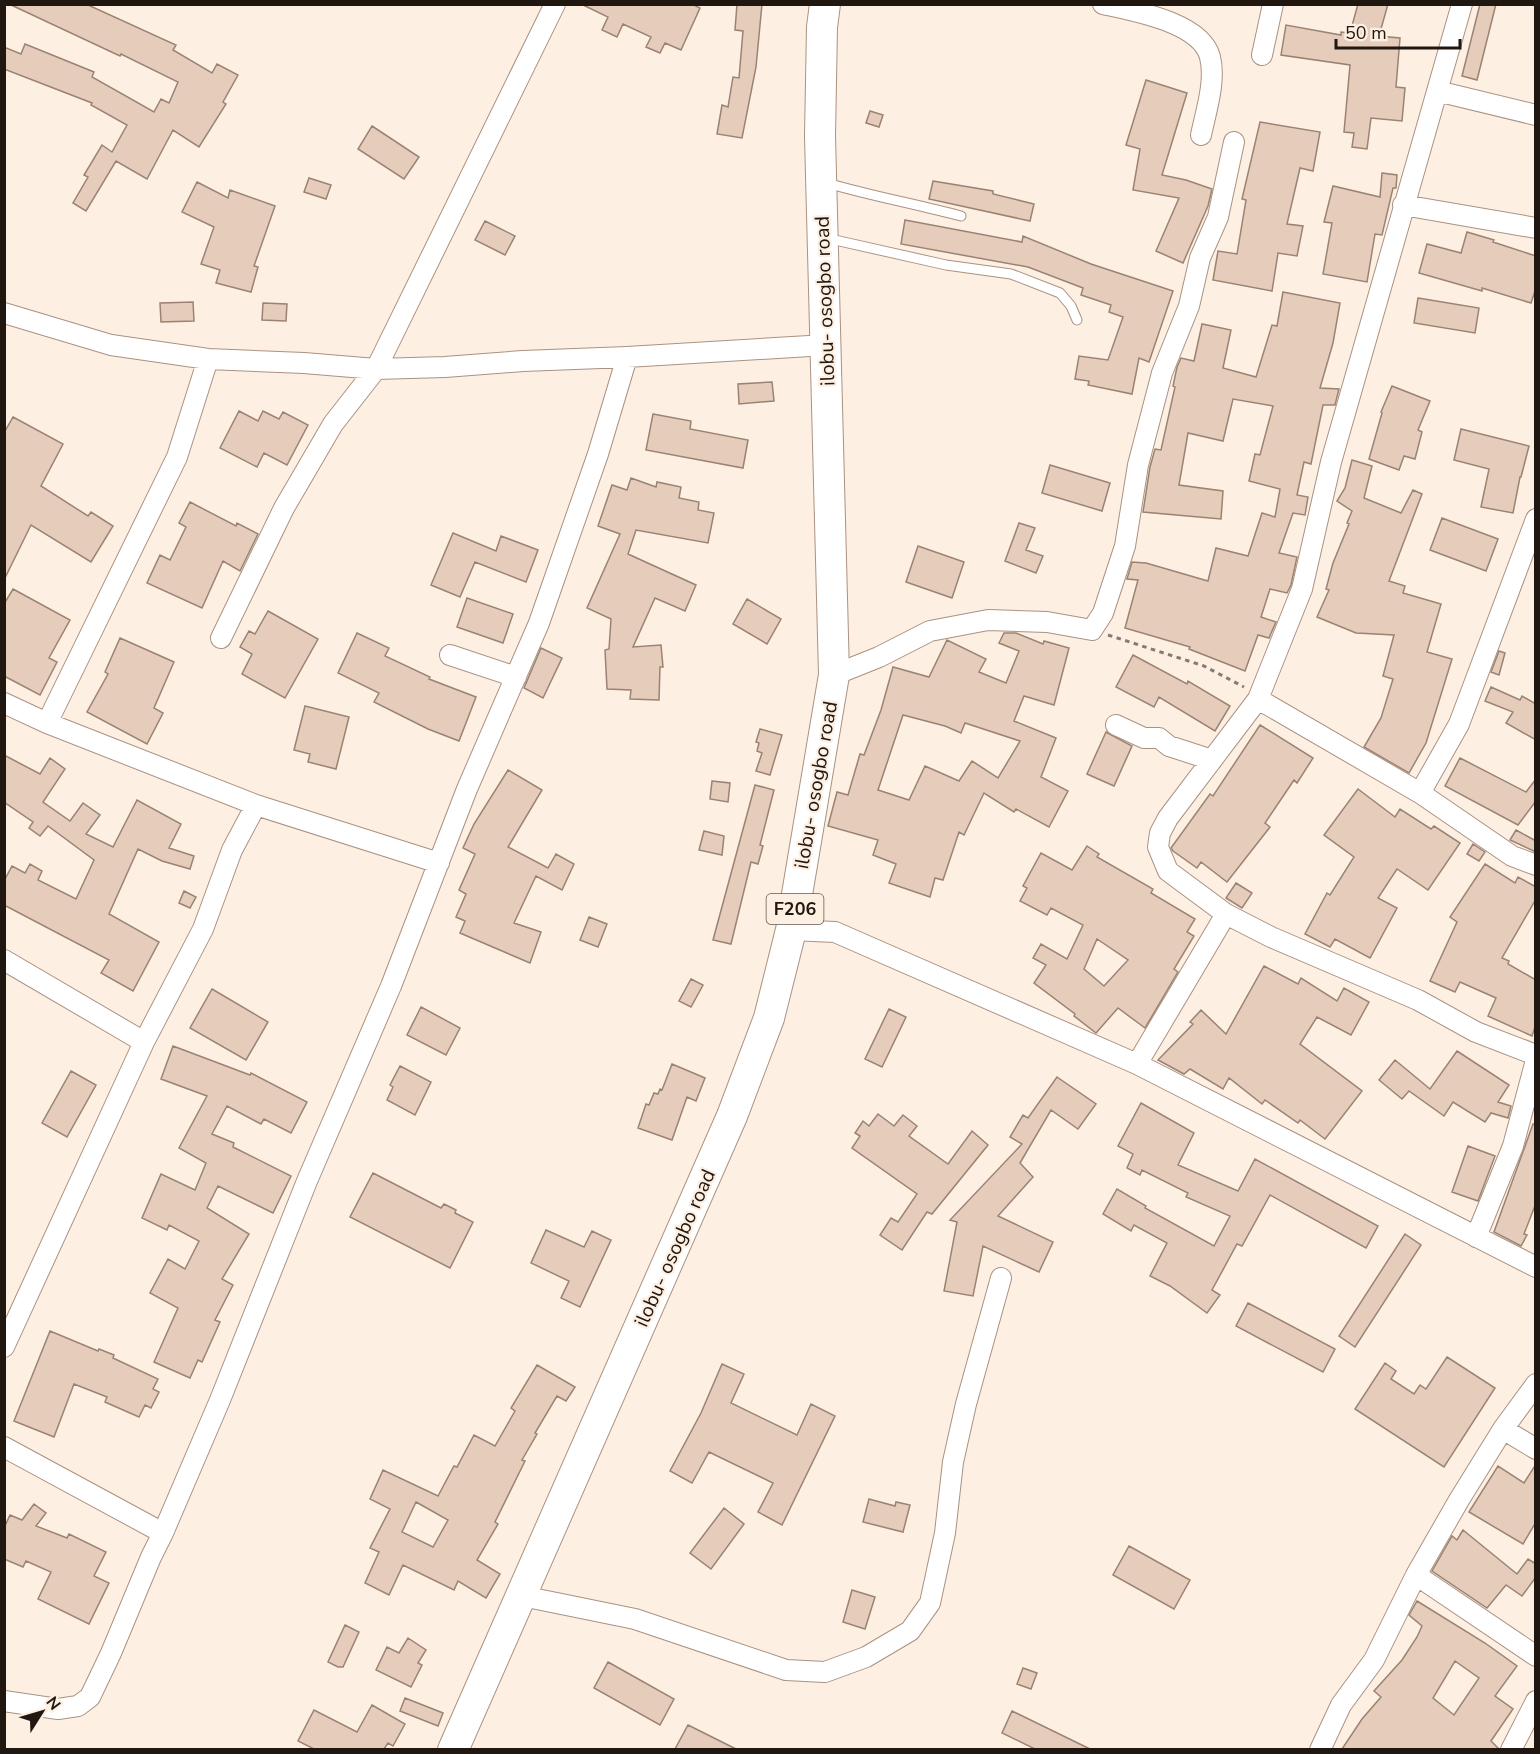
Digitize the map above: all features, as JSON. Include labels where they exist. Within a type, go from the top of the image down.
[{"type":"main road","name":"ilobu- osogbo road","points":[[453,1749],[732,1116],[769,1018],[791,930],[834,675],[821,181],[822,27],[825,4]]},
{"type":"street","points":[[220,638],[285,508],[333,424],[376,369],[555,4]]},
{"type":"street","points":[[1102,4],[1164,20],[1193,34],[1205,46],[1210,57],[1211,74],[1201,135]]},
{"type":"street","points":[[1262,55],[1273,4]]},
{"type":"street","points":[[1462,4],[1331,462],[1302,589],[1258,699],[1168,818],[1160,833],[1158,847],[1168,871],[1226,914],[1271,938],[1418,1000],[1476,1032],[1536,1055]]},
{"type":"street","points":[[1437,90],[1536,116]]},
{"type":"street","points":[[834,675],[879,657],[930,632],[988,620],[1047,622],[1092,630],[1103,613],[1125,546],[1138,465],[1162,373],[1189,306],[1200,258],[1218,217],[1234,142]]},
{"type":"street","points":[[1403,205],[1536,228]]},
{"type":"street","points":[[4,313],[111,345],[208,359],[376,369],[826,345]]},
{"type":"street","points":[[4,1701],[58,1709],[78,1706],[90,1697],[111,1653],[220,1400],[307,1181],[391,986],[467,789],[539,623],[598,454],[627,357]]},
{"type":"street","points":[[47,723],[177,457],[208,359]]},
{"type":"street","points":[[1420,793],[1459,724],[1536,519]]},
{"type":"street","points":[[450,655],[516,677]]},
{"type":"street","points":[[1258,699],[1420,793],[1512,856],[1536,865]]},
{"type":"street","points":[[4,703],[47,723],[256,805],[439,863]]},
{"type":"street","points":[[1116,725],[1144,738],[1159,738],[1169,746],[1212,760]]},
{"type":"street","points":[[4,1347],[144,1042],[203,929],[232,850],[256,805]]},
{"type":"street","points":[[1137,1064],[1226,914]]},
{"type":"street","points":[[791,930],[835,932],[1137,1064],[1536,1267]]},
{"type":"street","points":[[4,960],[144,1042]]},
{"type":"street","points":[[1476,1237],[1513,1146],[1536,1060]]},
{"type":"street","points":[[522,1596],[635,1620],[786,1670],[825,1672],[866,1657],[910,1631],[930,1603],[945,1533],[953,1462],[963,1416],[1001,1278]]},
{"type":"street","points":[[1320,1749],[1341,1705],[1374,1660],[1416,1575],[1503,1429],[1536,1384]]},
{"type":"street","points":[[1503,1429],[1536,1449]]},
{"type":"street","points":[[4,1447],[163,1533]]},
{"type":"street","points":[[1416,1575],[1536,1656]]},
{"type":"street","points":[[1511,1749],[1536,1701]]},
{"type":"lane","points":[[821,181],[857,192],[961,216]]},
{"type":"lane","points":[[823,237],[946,265],[1011,274],[1060,293],[1071,306],[1077,321]]},
{"type":"path","points":[[1092,630],[1204,666],[1242,685],[1258,699]]},
{"type":"building","points":[[9,4],[86,4],[176,45],[173,50],[212,73],[217,64],[238,75],[223,102],[226,104],[199,147],[173,130],[147,179],[116,161],[86,211],[73,203],[88,177],[84,175],[102,145],[112,152],[127,125],[91,105],[92,103],[4,69],[4,47],[21,54],[25,44],[94,72],[92,77],[154,112],[161,99],[169,103],[178,82]]},
{"type":"building","points":[[581,4],[692,4],[700,8],[681,50],[665,43],[660,53],[646,47],[651,37],[623,24],[617,37],[602,30],[608,17]]},
{"type":"building","points":[[737,4],[762,4],[756,67],[742,138],[717,134],[722,105],[728,107],[733,77],[739,78],[743,31],[735,30]]},
{"type":"building","points":[[1358,4],[1388,4],[1379,36],[1400,38],[1396,87],[1405,88],[1402,121],[1371,118],[1367,149],[1352,147],[1354,133],[1344,132],[1350,65],[1281,55],[1286,25],[1341,35],[1341,32],[1350,33]]},
{"type":"building","points":[[1480,4],[1496,4],[1477,80],[1462,76]]},
{"type":"building","points":[[1146,80],[1187,93],[1162,175],[1212,189],[1208,206],[1183,263],[1156,251],[1179,198],[1133,190],[1140,149],[1126,145]]},
{"type":"building","points":[[870,111],[883,115],[879,127],[866,123]]},
{"type":"building","points":[[1260,122],[1320,132],[1313,171],[1300,168],[1287,224],[1303,226],[1297,256],[1278,253],[1272,291],[1213,280],[1218,251],[1237,254],[1246,200],[1242,199]]},
{"type":"building","points":[[372,126],[419,157],[404,179],[358,149]]},
{"type":"building","points":[[1382,173],[1397,175],[1396,188],[1393,188],[1382,235],[1375,234],[1367,282],[1323,274],[1332,223],[1324,222],[1333,186],[1380,197]]},
{"type":"building","points":[[309,178],[331,185],[326,199],[304,192]]},
{"type":"building","points":[[933,181],[993,191],[993,194],[1034,204],[1030,221],[929,199]]},
{"type":"building","points":[[197,182],[228,198],[230,190],[275,206],[254,266],[258,267],[251,292],[216,283],[220,270],[201,264],[214,227],[182,212]]},
{"type":"building","points":[[905,220],[1022,242],[1023,236],[1091,264],[1173,291],[1149,362],[1139,358],[1132,394],[1088,385],[1089,381],[1075,379],[1079,356],[1108,360],[1123,317],[1109,312],[1111,305],[1081,295],[1083,288],[1028,267],[901,244]]},
{"type":"building","points":[[485,221],[515,236],[505,255],[475,240]]},
{"type":"building","points":[[1467,232],[1536,256],[1536,288],[1531,303],[1482,288],[1482,291],[1419,273],[1427,244],[1461,253]]},
{"type":"building","points":[[1283,292],[1340,303],[1333,343],[1320,388],[1339,389],[1335,405],[1323,405],[1311,464],[1304,462],[1297,495],[1308,497],[1305,515],[1293,513],[1279,553],[1297,557],[1291,585],[1287,593],[1270,589],[1261,617],[1276,622],[1269,638],[1258,635],[1245,671],[1189,649],[1190,647],[1125,628],[1138,580],[1127,579],[1132,562],[1146,563],[1208,581],[1216,548],[1248,556],[1262,513],[1275,517],[1280,489],[1249,481],[1255,454],[1260,455],[1273,406],[1233,399],[1223,441],[1188,433],[1179,485],[1223,491],[1221,519],[1143,512],[1150,467],[1155,449],[1161,450],[1175,387],[1173,386],[1177,367],[1181,358],[1194,361],[1202,324],[1231,330],[1223,368],[1256,377],[1272,325],[1277,326]]},
{"type":"building","points":[[1418,298],[1479,308],[1475,333],[1414,323]]},
{"type":"building","points":[[193,302],[194,321],[161,322],[160,303]]},
{"type":"building","points":[[263,303],[287,304],[286,321],[262,320]]},
{"type":"building","points":[[772,382],[774,401],[739,404],[738,384]]},
{"type":"building","points":[[1392,386],[1430,401],[1418,430],[1422,432],[1415,459],[1404,456],[1399,470],[1369,459],[1381,412]]},
{"type":"building","points":[[239,411],[258,421],[263,411],[279,419],[283,412],[308,425],[287,465],[264,453],[257,467],[220,448]]},
{"type":"building","points":[[653,414],[691,421],[690,429],[748,440],[743,468],[646,450]]},
{"type":"building","points":[[13,417],[63,444],[41,486],[88,516],[91,512],[113,526],[91,562],[31,525],[4,580],[4,433]]},
{"type":"building","points":[[1461,429],[1529,446],[1513,513],[1481,507],[1489,469],[1454,460]]},
{"type":"building","points":[[1352,460],[1372,466],[1364,498],[1401,513],[1413,490],[1422,494],[1389,581],[1405,586],[1403,593],[1441,604],[1427,652],[1452,659],[1426,743],[1409,773],[1364,747],[1381,718],[1393,679],[1383,676],[1394,635],[1356,633],[1317,617],[1329,590],[1326,589],[1333,563],[1352,511],[1337,501],[1345,488]]},
{"type":"building","points":[[1050,465],[1110,483],[1102,511],[1042,493]]},
{"type":"building","points":[[631,478],[656,487],[657,482],[681,487],[679,498],[699,502],[698,510],[714,513],[708,543],[636,530],[628,554],[696,585],[685,611],[655,598],[633,647],[661,645],[663,667],[660,667],[659,700],[630,699],[631,690],[607,689],[605,650],[609,649],[611,619],[587,608],[620,534],[598,526],[612,485],[627,490]]},
{"type":"building","points":[[190,502],[236,526],[237,523],[258,534],[240,571],[223,561],[202,608],[147,583],[160,555],[170,560],[186,527],[179,523]]},
{"type":"building","points":[[1442,518],[1498,539],[1486,571],[1430,550]]},
{"type":"building","points":[[1019,523],[1035,528],[1026,550],[1043,556],[1036,573],[1005,561]]},
{"type":"building","points":[[453,533],[496,551],[501,536],[538,550],[526,582],[475,562],[460,597],[431,585]]},
{"type":"building","points":[[918,546],[964,562],[952,598],[906,582]]},
{"type":"building","points":[[13,589],[70,620],[49,658],[57,662],[40,695],[4,676],[4,604]]},
{"type":"building","points":[[467,598],[513,614],[503,643],[457,627]]},
{"type":"building","points":[[747,599],[781,619],[767,644],[733,624]]},
{"type":"building","points":[[268,611],[318,639],[285,698],[242,674],[252,654],[240,647],[249,631],[255,634]]},
{"type":"building","points":[[357,633],[389,648],[385,656],[430,677],[429,679],[476,697],[459,741],[428,729],[374,702],[379,693],[338,673]]},
{"type":"building","points":[[1004,633],[1016,633],[1043,644],[1044,641],[1069,648],[1054,705],[1024,696],[1014,721],[1056,738],[1041,777],[1068,791],[1049,827],[1016,809],[1014,812],[984,793],[964,835],[959,832],[943,880],[935,878],[930,897],[889,883],[896,864],[873,855],[878,840],[828,826],[837,792],[848,795],[860,754],[864,755],[881,710],[893,667],[929,677],[947,640],[986,659],[979,672],[1006,683],[1019,651],[999,643]],"holes":[[[903,715],[945,726],[961,733],[965,723],[1020,741],[998,778],[972,761],[959,781],[925,766],[909,800],[878,790]]]},
{"type":"building","points":[[120,638],[174,662],[154,708],[163,713],[147,744],[87,712],[108,674],[105,672]]},
{"type":"building","points":[[541,648],[562,658],[543,698],[524,688]]},
{"type":"building","points":[[1499,651],[1505,653],[1499,675],[1491,672]]},
{"type":"building","points":[[1133,655],[1187,684],[1188,681],[1230,706],[1215,731],[1159,697],[1154,707],[1116,687]]},
{"type":"building","points":[[1491,687],[1520,700],[1522,696],[1536,704],[1536,740],[1506,723],[1513,712],[1485,701]]},
{"type":"building","points":[[305,706],[349,717],[336,769],[308,762],[310,754],[294,750]]},
{"type":"building","points":[[1260,725],[1313,758],[1297,783],[1294,780],[1265,823],[1270,827],[1227,882],[1201,862],[1197,868],[1171,848],[1210,794],[1213,796]]},
{"type":"building","points":[[760,729],[782,735],[770,775],[756,771],[762,753],[757,751],[759,743],[756,742]]},
{"type":"building","points":[[1106,732],[1132,746],[1114,786],[1087,774]]},
{"type":"building","points":[[4,755],[40,774],[50,758],[65,769],[43,802],[70,821],[83,803],[100,815],[86,834],[113,847],[137,800],[181,824],[169,848],[194,856],[190,869],[162,861],[138,849],[109,914],[159,942],[133,991],[101,973],[109,960],[4,905],[4,881],[12,866],[25,873],[30,864],[42,871],[38,880],[76,899],[94,860],[48,826],[40,836],[29,828],[33,822],[4,802]]},
{"type":"building","points":[[1460,758],[1526,792],[1536,779],[1536,801],[1518,825],[1445,786]]},
{"type":"building","points":[[508,770],[542,790],[508,847],[548,868],[556,854],[574,864],[562,890],[536,876],[514,923],[541,932],[530,963],[460,933],[465,921],[456,917],[466,894],[459,890],[475,854],[463,848],[474,824]]},
{"type":"building","points":[[712,781],[730,783],[728,802],[710,799]]},
{"type":"building","points":[[755,785],[774,790],[760,845],[763,846],[758,864],[751,862],[731,944],[713,940]]},
{"type":"building","points":[[1358,789],[1395,817],[1400,809],[1431,829],[1434,826],[1460,843],[1428,890],[1397,869],[1378,898],[1397,908],[1370,958],[1335,939],[1330,947],[1305,934],[1327,893],[1330,895],[1354,857],[1324,835]]},
{"type":"building","points":[[1516,830],[1536,841],[1536,852],[1510,840]]},
{"type":"building","points":[[704,831],[724,836],[722,855],[699,850]]},
{"type":"building","points":[[1473,844],[1485,852],[1479,861],[1467,854]]},
{"type":"building","points":[[1087,846],[1099,854],[1097,857],[1153,889],[1151,893],[1195,919],[1187,932],[1194,936],[1174,969],[1178,972],[1145,1028],[1118,1008],[1096,1033],[1034,983],[1046,965],[1033,958],[1041,944],[1067,959],[1083,925],[1051,908],[1047,915],[1020,901],[1027,888],[1023,886],[1041,853],[1072,870]],"holes":[[[1097,939],[1128,960],[1104,986],[1084,969]]]},
{"type":"building","points":[[1485,864],[1515,883],[1518,877],[1536,887],[1536,899],[1502,958],[1536,980],[1536,1024],[1532,1036],[1488,1016],[1496,998],[1460,982],[1455,992],[1430,981],[1457,922],[1450,917]]},
{"type":"building","points":[[1236,883],[1252,893],[1242,908],[1226,898]]},
{"type":"building","points":[[184,891],[196,897],[190,908],[179,903]]},
{"type":"building","points":[[589,917],[607,924],[598,947],[580,940]]},
{"type":"building","points":[[1264,966],[1298,984],[1301,978],[1337,1001],[1344,988],[1369,1002],[1351,1035],[1317,1017],[1300,1044],[1362,1091],[1325,1139],[1300,1120],[1298,1123],[1265,1100],[1262,1104],[1229,1078],[1223,1089],[1190,1069],[1184,1074],[1158,1060],[1193,1024],[1190,1022],[1201,1010],[1226,1034]]},
{"type":"building","points":[[691,979],[703,985],[691,1007],[679,1001]]},
{"type":"building","points":[[212,989],[268,1022],[246,1060],[190,1028]]},
{"type":"building","points":[[421,1007],[460,1028],[446,1055],[407,1035]]},
{"type":"building","points":[[889,1009],[906,1017],[882,1067],[865,1059]]},
{"type":"building","points":[[173,1046],[250,1075],[251,1073],[307,1102],[291,1133],[264,1119],[261,1124],[227,1106],[212,1134],[234,1143],[233,1147],[291,1176],[273,1213],[218,1186],[207,1208],[249,1234],[222,1279],[233,1285],[215,1320],[220,1322],[202,1362],[198,1360],[190,1378],[154,1362],[178,1308],[150,1293],[168,1259],[185,1269],[199,1241],[169,1225],[167,1230],[142,1218],[161,1174],[195,1190],[206,1163],[179,1148],[207,1096],[161,1079]]},
{"type":"building","points":[[1457,1051],[1509,1085],[1498,1102],[1511,1106],[1508,1118],[1491,1113],[1485,1122],[1453,1102],[1444,1116],[1409,1091],[1402,1099],[1379,1080],[1395,1060],[1430,1089]]},
{"type":"building","points":[[672,1064],[705,1078],[696,1101],[687,1097],[672,1140],[638,1128],[646,1104],[649,1105],[654,1093],[658,1094],[660,1089],[662,1090]]},
{"type":"building","points":[[400,1066],[431,1082],[415,1115],[387,1100],[393,1087],[390,1085]]},
{"type":"building","points":[[71,1071],[96,1085],[67,1137],[42,1123]]},
{"type":"building","points":[[1057,1077],[1096,1104],[1078,1129],[1051,1110],[1020,1163],[1033,1177],[998,1216],[1053,1242],[1039,1272],[983,1246],[973,1296],[944,1291],[957,1222],[950,1220],[1022,1144],[1010,1137],[1023,1115],[1028,1118]]},
{"type":"building","points":[[1141,1103],[1194,1133],[1178,1165],[1238,1191],[1255,1159],[1378,1226],[1366,1248],[1270,1195],[1242,1246],[1237,1244],[1212,1290],[1220,1295],[1207,1313],[1170,1286],[1150,1276],[1167,1243],[1134,1225],[1131,1231],[1103,1214],[1117,1189],[1146,1206],[1145,1208],[1214,1246],[1230,1216],[1186,1197],[1188,1193],[1142,1170],[1140,1175],[1127,1168],[1133,1154],[1118,1146]]},
{"type":"building","points":[[878,1114],[894,1126],[903,1115],[917,1126],[909,1136],[948,1164],[972,1131],[988,1145],[932,1214],[927,1212],[902,1250],[880,1235],[891,1218],[898,1222],[917,1194],[852,1148],[860,1136],[855,1133],[863,1121],[869,1126]]},
{"type":"building","points":[[1533,1124],[1536,1124],[1536,1203],[1524,1234],[1527,1235],[1521,1246],[1494,1232]]},
{"type":"building","points":[[1468,1146],[1495,1156],[1478,1201],[1452,1192]]},
{"type":"building","points":[[373,1173],[441,1208],[444,1204],[456,1210],[455,1213],[473,1222],[450,1268],[350,1217]]},
{"type":"building","points":[[546,1230],[584,1247],[592,1231],[611,1240],[580,1307],[561,1298],[569,1281],[531,1263]]},
{"type":"building","points":[[1405,1234],[1421,1245],[1355,1347],[1339,1336]]},
{"type":"building","points":[[1248,1303],[1335,1349],[1323,1372],[1236,1326]]},
{"type":"building","points":[[50,1331],[98,1351],[99,1349],[114,1355],[113,1358],[158,1379],[153,1389],[159,1392],[151,1408],[145,1405],[139,1417],[105,1402],[107,1397],[74,1384],[54,1437],[14,1421]]},
{"type":"building","points":[[1447,1357],[1495,1388],[1444,1467],[1355,1409],[1385,1363],[1396,1371],[1391,1379],[1414,1394],[1420,1385],[1426,1389]]},
{"type":"building","points":[[722,1364],[744,1374],[731,1403],[797,1435],[811,1404],[835,1416],[782,1525],[758,1512],[773,1483],[709,1452],[692,1483],[670,1471],[701,1413]]},
{"type":"building","points":[[537,1365],[575,1387],[566,1401],[557,1396],[535,1433],[537,1434],[522,1460],[525,1461],[495,1522],[498,1524],[477,1560],[500,1574],[486,1598],[458,1581],[454,1590],[403,1565],[389,1595],[365,1583],[379,1552],[370,1548],[390,1509],[370,1499],[383,1470],[438,1496],[474,1435],[495,1446],[515,1411],[511,1408]],"holes":[[[416,1502],[448,1520],[433,1547],[402,1532]]]},
{"type":"building","points":[[1536,1464],[1536,1522],[1523,1544],[1469,1512],[1498,1466],[1524,1483]]},
{"type":"building","points":[[869,1499],[895,1506],[896,1502],[910,1505],[903,1532],[863,1522]]},
{"type":"building","points":[[34,1504],[46,1513],[36,1526],[67,1538],[69,1534],[106,1552],[94,1576],[109,1583],[89,1624],[38,1599],[51,1572],[26,1561],[23,1567],[4,1559],[4,1528],[10,1515],[22,1520]]},
{"type":"building","points":[[724,1508],[744,1524],[711,1569],[690,1553]]},
{"type":"building","points":[[1463,1530],[1517,1574],[1528,1559],[1536,1564],[1536,1577],[1522,1596],[1506,1585],[1487,1608],[1432,1571],[1452,1536],[1457,1540]]},
{"type":"building","points":[[1129,1546],[1190,1580],[1174,1609],[1113,1575]]},
{"type":"building","points":[[852,1590],[875,1597],[865,1629],[843,1622]]},
{"type":"building","points":[[1417,1601],[1485,1643],[1517,1666],[1495,1696],[1513,1709],[1491,1741],[1499,1749],[1342,1749],[1362,1719],[1381,1697],[1374,1691],[1402,1660],[1417,1637],[1422,1626],[1409,1615]],"holes":[[[1455,1661],[1479,1678],[1454,1715],[1433,1698]]]},
{"type":"building","points":[[345,1625],[359,1632],[343,1667],[338,1667],[328,1662]]},
{"type":"building","points":[[408,1638],[426,1650],[418,1663],[422,1665],[411,1687],[376,1670],[387,1647],[399,1653]]},
{"type":"building","points":[[608,1662],[674,1699],[660,1725],[594,1688]]},
{"type":"building","points":[[1023,1668],[1037,1673],[1031,1689],[1017,1684]]},
{"type":"building","points":[[405,1698],[443,1713],[438,1726],[400,1711]]},
{"type":"building","points":[[372,1705],[405,1724],[393,1746],[388,1743],[384,1749],[314,1749],[298,1741],[314,1710],[357,1732]]},
{"type":"building","points":[[1012,1711],[1090,1749],[1035,1749],[1002,1733]]},
{"type":"building","points":[[688,1725],[736,1749],[675,1749]]}]
